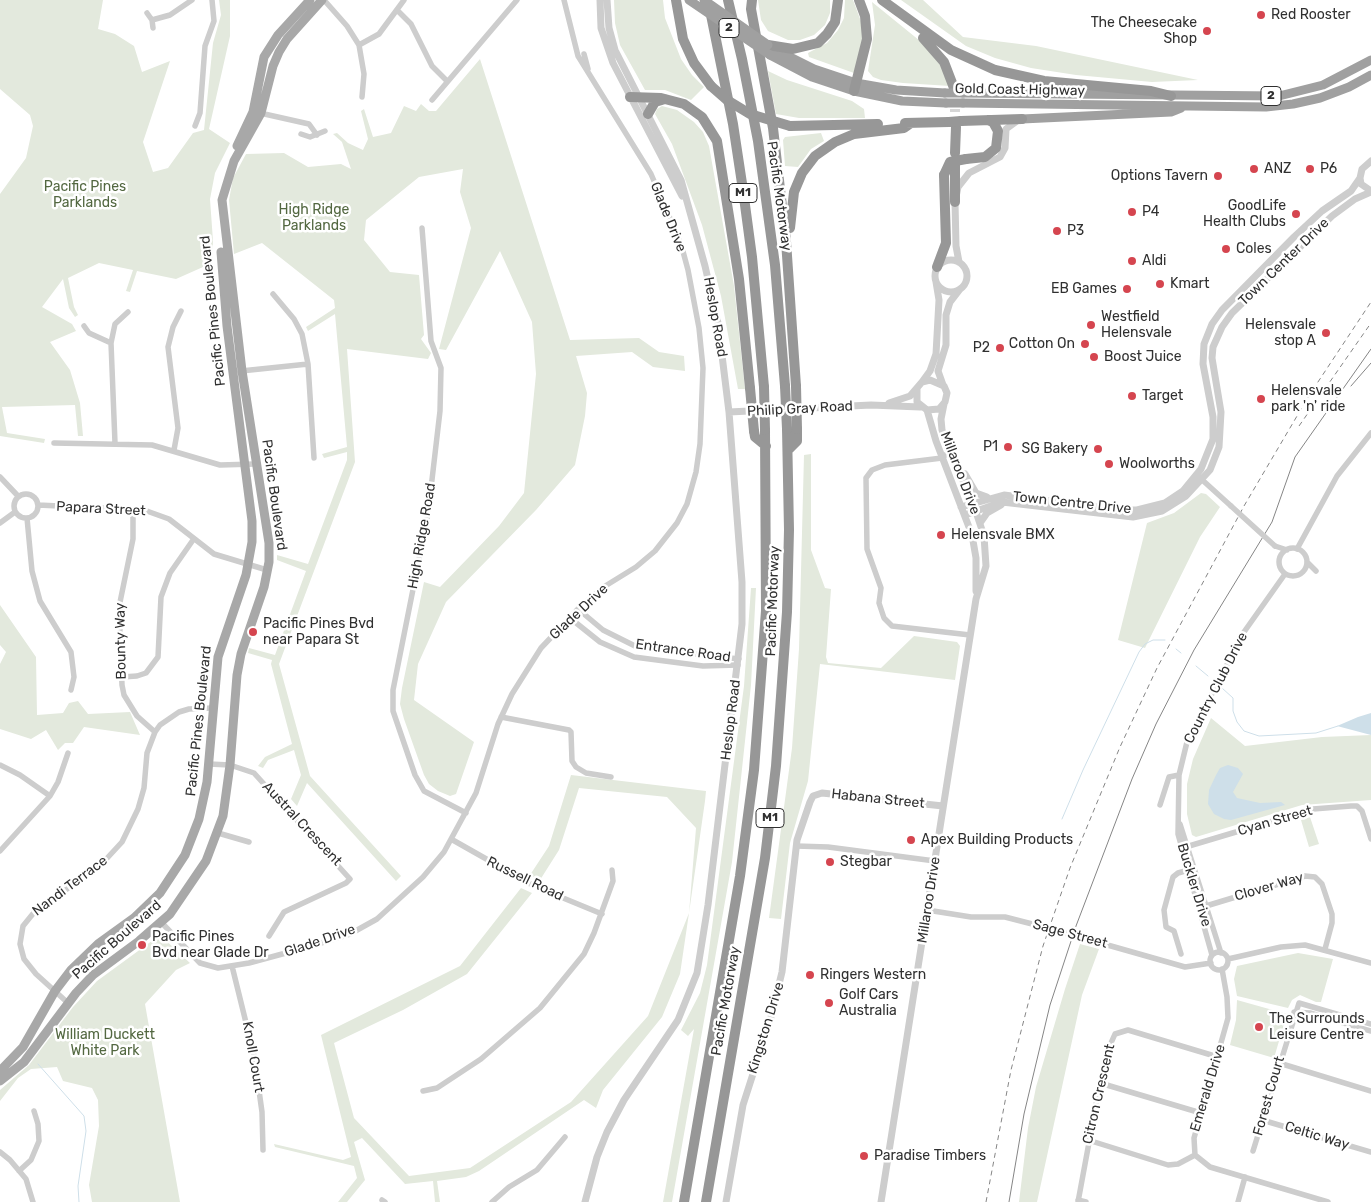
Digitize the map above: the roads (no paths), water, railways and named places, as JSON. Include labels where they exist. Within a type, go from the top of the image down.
[{"type":"highway","points":[[676,0],[682,39],[694,63],[711,86],[727,100],[750,114],[790,126],[911,123],[955,113],[994,122],[998,129],[999,138],[996,148],[985,157],[950,162],[946,166],[944,175],[946,244],[937,267]]},
{"type":"highway","name":"Gold Coast Highway","points":[[689,0],[812,77],[855,87],[895,100],[955,113],[1183,106],[1250,108],[1293,104],[1334,93],[1371,75]]},
{"type":"highway","name":"Gold Coast Highway","points":[[704,0],[769,50]]},
{"type":"highway","name":"Pacific Motorway","points":[[684,1202],[740,876],[754,770],[766,611],[766,430],[753,267],[733,124],[708,0]]},
{"type":"highway","name":"Pacific Motorway","points":[[706,1202],[765,858],[772,803],[784,674],[787,612],[788,450],[792,429],[785,386],[775,265],[758,140],[728,0]]},
{"type":"highway","points":[[752,0],[751,10],[773,128],[786,240],[796,386],[792,429]]},
{"type":"highway","points":[[769,50],[797,49],[818,42],[833,26],[838,12],[838,0]]},
{"type":"highway","points":[[855,87],[867,40],[865,16],[860,0]]},
{"type":"highway","points":[[882,0],[951,50],[1001,72],[1044,81],[1151,90],[1171,96]]},
{"type":"highway","points":[[906,18],[916,32],[941,57],[948,70],[954,91]]},
{"type":"highway","name":"Gold Coast Highway","points":[[855,87],[896,90],[1171,96],[1279,96],[1322,85],[1371,60]]},
{"type":"highway","points":[[635,97],[666,99],[688,107],[702,117],[714,134],[719,149],[740,279],[754,431],[755,437],[766,446]]},
{"type":"highway","points":[[648,114],[655,102],[666,99]]},
{"type":"highway","points":[[988,120],[1171,112],[1183,106]]},
{"type":"highway","points":[[955,113],[955,153]]},
{"type":"highway","points":[[786,240],[790,232],[794,192],[802,173],[815,156],[830,144],[854,134],[904,128],[911,123]]},
{"type":"highway","points":[[955,165],[955,202]]},
{"type":"main road","name":"Pacific Boulevard","points":[[229,158],[257,112],[264,57],[278,35],[310,0]]},
{"type":"main road","name":"Pacific Boulevard","points":[[0,1081],[24,1062],[68,1003],[93,975],[161,922],[182,898],[196,877],[218,833],[223,816],[230,766],[237,675],[241,654],[264,587],[268,570],[269,544],[237,371],[222,200],[234,161],[257,112],[279,52],[287,39],[323,0]]},
{"type":"main road","name":"Pacific Pines Boulevard","points":[[0,1071],[24,1047],[55,991],[84,956],[152,902],[176,870],[189,846],[205,798],[216,672],[222,638],[248,564],[252,542],[252,521],[237,371],[217,212],[221,179],[229,158]]},
{"type":"street","points":[[152,20],[170,15],[192,0]]},
{"type":"street","points":[[195,126],[200,113],[205,46],[214,21],[212,0]]},
{"type":"street","points":[[323,0],[347,26],[359,45],[364,74],[362,97]]},
{"type":"street","points":[[359,45],[379,34],[404,0]]},
{"type":"street","points":[[432,100],[516,0]]},
{"type":"street","name":"Glade Drive","points":[[564,0],[578,56],[589,70]]},
{"type":"street","name":"Heslop Road","points":[[585,1202],[597,1157],[610,1126],[634,1085],[678,1020],[697,973],[708,905],[742,624],[742,582],[729,412],[718,323],[681,180],[648,114],[635,97],[606,47],[601,28],[600,0]]},
{"type":"street","name":"Heslop Road","points":[[607,0],[612,39],[635,97],[690,212]]},
{"type":"street","points":[[397,10],[411,24],[432,66],[447,81]]},
{"type":"street","points":[[147,13],[152,20],[152,28]]},
{"type":"street","name":"Glade Drive","points":[[161,922],[200,963],[212,968],[232,966],[325,942],[350,934],[377,919],[423,877],[451,839],[476,793],[501,717],[522,676],[541,648],[578,609],[602,588],[646,560],[664,541],[684,510],[696,472],[700,444],[702,376],[698,320],[681,244],[651,174],[603,100],[584,54]]},
{"type":"street","points":[[257,112],[309,124],[317,135]]},
{"type":"street","points":[[959,262],[948,260],[937,267],[935,274],[939,298],[936,354],[930,371],[916,389],[916,402],[923,409],[939,409],[944,404],[947,393],[938,371],[946,345],[946,315],[950,302],[960,289],[966,276],[964,268],[959,262],[956,246],[955,202],[962,180],[969,173],[999,158],[1004,150],[1007,128],[1022,119]]},
{"type":"street","points":[[301,134],[310,136],[325,131]]},
{"type":"street","name":"Town Center Drive","points":[[1252,281],[1322,211],[1351,191],[1360,178],[1362,169],[1371,161]]},
{"type":"street","points":[[1360,178],[1361,184],[1371,192]]},
{"type":"street","name":"Town Center Drive","points":[[1213,347],[1219,332],[1232,312],[1302,243],[1340,210],[1355,199],[1371,192]]},
{"type":"street","name":"High Ridge Road","points":[[422,228],[431,341],[440,368],[440,411],[428,514],[393,690],[393,712],[415,775],[424,791],[466,813]]},
{"type":"street","points":[[1294,237],[1302,243]]},
{"type":"street","name":"Town Centre Drive","points":[[961,507],[990,497],[1004,495],[1121,510],[1137,510],[1171,500],[1200,478],[1213,434],[1212,408],[1203,364],[1206,336],[1222,310],[1252,281]]},
{"type":"street","points":[[936,282],[946,291],[960,289]]},
{"type":"street","points":[[273,294],[294,319],[302,334],[308,364],[314,458]]},
{"type":"street","points":[[174,450],[178,428],[168,347],[173,327],[181,311]]},
{"type":"street","points":[[115,442],[111,343],[116,324],[128,312]]},
{"type":"street","points":[[84,326],[89,333],[111,343]]},
{"type":"street","name":"Town Centre Drive","points":[[964,515],[998,502],[1005,502],[1116,517],[1147,516],[1177,503],[1213,465],[1221,437],[1221,412],[1212,367],[1213,347]]},
{"type":"street","points":[[237,371],[308,364]]},
{"type":"street","points":[[922,382],[935,380],[944,386]]},
{"type":"street","name":"Philip Gray Road","points":[[729,412],[871,405],[896,402],[910,396],[916,389]]},
{"type":"street","name":"Millaroo Drive","points":[[881,1202],[970,635],[976,599],[986,566],[984,536],[976,511],[942,430],[941,419],[944,404]]},
{"type":"street","name":"Philip Gray Road","points":[[871,405],[923,409]]},
{"type":"street","name":"Millaroo Drive","points":[[923,409],[972,535],[976,558],[976,599]]},
{"type":"street","points":[[1304,535],[1306,566],[1296,576],[1286,574],[1279,563],[1285,552],[1297,549],[1304,535],[1337,476],[1371,433]]},
{"type":"street","points":[[54,443],[115,442],[152,445],[174,450],[209,463],[228,466],[255,464]]},
{"type":"street","points":[[970,635],[892,626],[884,618],[879,603],[880,588],[867,549],[866,478],[872,470],[885,465],[942,458],[951,454],[959,461],[968,482],[976,493],[981,497],[990,497]]},
{"type":"street","points":[[0,477],[18,496]]},
{"type":"street","points":[[1200,478],[1285,552]]},
{"type":"street","points":[[31,495],[38,506],[36,514],[28,518],[20,517],[15,512],[14,503],[18,496],[31,495]]},
{"type":"street","points":[[1032,499],[1036,503],[1050,508]]},
{"type":"street","points":[[980,524],[988,513],[1005,502]]},
{"type":"street","name":"Papara Street","points":[[38,506],[144,510],[169,519],[193,540],[214,554],[268,570]]},
{"type":"street","name":"Bounty Way","points":[[133,510],[133,539],[119,607],[122,677],[124,695],[129,704],[137,716],[154,732]]},
{"type":"street","points":[[0,523],[15,512]]},
{"type":"street","points":[[28,518],[32,571],[38,593],[47,615],[71,652],[74,677],[71,690]]},
{"type":"street","points":[[122,677],[146,673],[158,657],[161,597],[170,573],[193,540]]},
{"type":"street","points":[[1297,549],[1304,554]]},
{"type":"street","name":"Country Club Drive","points":[[1179,775],[1181,760],[1187,742],[1210,694],[1244,632],[1286,574]]},
{"type":"street","name":"Entrance Road","points":[[578,609],[603,630],[637,647],[738,662]]},
{"type":"street","name":"Entrance Road","points":[[570,618],[600,642],[634,657],[703,666],[738,662]]},
{"type":"street","points":[[634,657],[637,647]]},
{"type":"street","points":[[154,732],[179,712],[189,709],[213,708]]},
{"type":"street","points":[[501,717],[569,730],[571,732],[572,761],[576,767],[586,773],[611,777]]},
{"type":"street","name":"Nandi Terrace","points":[[68,1003],[31,969],[24,959],[20,944],[23,926],[36,910],[98,868],[122,842],[138,809],[144,788],[147,754],[154,732]]},
{"type":"street","points":[[1,847],[50,796],[58,782],[68,753]]},
{"type":"street","name":"Austral Crescent","points":[[209,764],[230,766],[254,773],[350,879],[346,883],[284,912],[269,936]]},
{"type":"street","points":[[0,765],[50,796]]},
{"type":"street","points":[[1160,805],[1169,777],[1179,775]]},
{"type":"street","name":"Buckler Drive","points":[[1179,775],[1178,834],[1206,906],[1221,953]]},
{"type":"street","name":"Habana Street","points":[[813,796],[822,793],[943,806]]},
{"type":"street","name":"Kingston Drive","points":[[726,1202],[743,1105],[770,1022],[782,972],[796,846],[813,796]]},
{"type":"street","name":"Cyan Street","points":[[1189,846],[1313,809],[1351,806],[1357,806],[1362,811],[1371,839]]},
{"type":"street","name":"Buckler Drive","points":[[1178,815],[1189,846],[1192,869],[1212,955]]},
{"type":"street","points":[[218,833],[249,842]]},
{"type":"street","name":"Russell Road","points":[[451,839],[534,886],[602,914]]},
{"type":"street","points":[[796,846],[935,861]]},
{"type":"street","points":[[1181,954],[1174,931],[1166,927],[1164,910],[1172,877],[1192,869]]},
{"type":"street","points":[[423,1091],[437,1088],[481,1059],[540,1008],[584,954],[602,914],[613,881],[612,870]]},
{"type":"street","name":"Clover Way","points":[[1206,906],[1306,876],[1315,877],[1322,884],[1332,914],[1332,923],[1325,949]]},
{"type":"street","name":"Sage Street","points":[[927,910],[971,917],[1005,917],[1185,967],[1211,963]]},
{"type":"street","points":[[1228,959],[1288,946],[1305,946],[1325,949],[1371,963]]},
{"type":"street","points":[[1221,953],[1228,959],[1228,964],[1222,969],[1216,969],[1211,963],[1212,955],[1221,953]]},
{"type":"street","name":"Knoll Court","points":[[232,966],[254,1055],[262,1112],[263,1150]]},
{"type":"street","name":"Emerald Drive","points":[[1195,1155],[1193,1143],[1228,1018],[1227,997],[1222,969]]},
{"type":"street","points":[[1371,1024],[1302,1003],[1299,1003],[1294,1012],[1310,1012],[1371,1031]]},
{"type":"street","name":"Forest Court","points":[[1252,1151],[1294,1012]]},
{"type":"street","name":"Citron Crescent","points":[[1078,1201],[1100,1083],[1114,1036],[1121,1031],[1131,1031],[1218,1057]]},
{"type":"street","points":[[1278,1064],[1371,1091]]},
{"type":"street","points":[[1100,1083],[1201,1113]]},
{"type":"street","points":[[20,1171],[31,1160],[39,1141],[38,1124],[34,1111]]},
{"type":"street","name":"Celtic Way","points":[[1262,1120],[1371,1152]]},
{"type":"street","points":[[492,1202],[509,1187],[537,1170],[565,1137]]},
{"type":"street","points":[[1088,1140],[1168,1165],[1178,1164],[1195,1155],[1210,1167],[1328,1202]]},
{"type":"street","points":[[0,1152],[26,1179],[33,1202]]},
{"type":"street","points":[[1238,1202],[1245,1177]]},
{"type":"street","points":[[1299,1202],[1301,1194]]},
{"type":"street","points":[[1078,1201],[1086,1202]]},
{"type":"waterway","points":[[1062,819],[1139,652],[1145,644],[1153,640],[1165,640]]},
{"type":"waterway","points":[[1176,649],[1181,653]]},
{"type":"waterway","points":[[1196,666],[1208,676]]},
{"type":"waterway","points":[[1222,688],[1233,698],[1233,711],[1237,722],[1244,731],[1259,736],[1316,733],[1338,726]]},
{"type":"waterway","points":[[38,1064],[84,1116],[86,1131],[78,1186],[79,1202]]},
{"type":"tram line","points":[[1009,1202],[1024,1114],[1050,1005],[1076,926],[1132,779],[1156,724],[1194,650],[1272,522],[1295,457],[1371,349]]},
{"type":"tram line","points":[[1351,386],[1371,363]]},
{"type":"railway","points":[[986,1202],[1011,1070],[1043,946],[1070,868],[1120,747],[1157,668],[1244,506],[1310,394],[1371,302]]},
{"type":"railway","points":[[1299,426],[1371,323]]},
{"type":"place","name":"Red Rooster","points":[[1261,15]]},
{"type":"place","name":"The Cheesecake Shop","points":[[1207,31]]},
{"type":"place","name":"ANZ","points":[[1254,169]]},
{"type":"place","name":"P6","points":[[1310,169]]},
{"type":"place","name":"Options Tavern","points":[[1218,176]]},
{"type":"place","name":"P4","points":[[1132,212]]},
{"type":"place","name":"GoodLife Health Clubs","points":[[1296,214]]},
{"type":"place","name":"P3","points":[[1057,231]]},
{"type":"place","name":"Coles","points":[[1226,249]]},
{"type":"place","name":"Aldi","points":[[1132,261]]},
{"type":"place","name":"Kmart","points":[[1160,284]]},
{"type":"place","name":"EB Games","points":[[1127,289]]},
{"type":"place","name":"Westfield Helensvale","points":[[1091,325]]},
{"type":"place","name":"Helensvale stop A","points":[[1326,333]]},
{"type":"place","name":"Cotton On","points":[[1085,344]]},
{"type":"place","name":"P2","points":[[1000,348]]},
{"type":"place","name":"Boost Juice","points":[[1094,357]]},
{"type":"place","name":"Target","points":[[1132,396]]},
{"type":"place","name":"Helensvale park 'n' ride","points":[[1261,399]]},
{"type":"place","name":"P1","points":[[1008,447]]},
{"type":"place","name":"SG Bakery","points":[[1098,449]]},
{"type":"place","name":"Woolworths","points":[[1109,464]]},
{"type":"place","name":"Helensvale BMX","points":[[941,535]]},
{"type":"place","name":"Pacific Pines Bvd near Papara St","points":[[253,632]]},
{"type":"place","name":"Apex Building Products","points":[[911,840]]},
{"type":"place","name":"Stegbar","points":[[830,862]]},
{"type":"place","name":"Pacific Pines Bvd near Glade Dr","points":[[142,945]]},
{"type":"place","name":"Ringers Western","points":[[810,975]]},
{"type":"place","name":"Golf Cars Australia","points":[[829,1003]]},
{"type":"place","name":"The Surrounds Leisure Centre","points":[[1259,1027]]},
{"type":"place","name":"Paradise Timbers","points":[[864,1156]]},
{"type":"park label","name":"Pacific Pines Parklands","points":[[85,196]]},
{"type":"park label","name":"High Ridge Parklands","points":[[314,218]]},
{"type":"park label","name":"William Duckett White Park","points":[[105,1044]]}]
